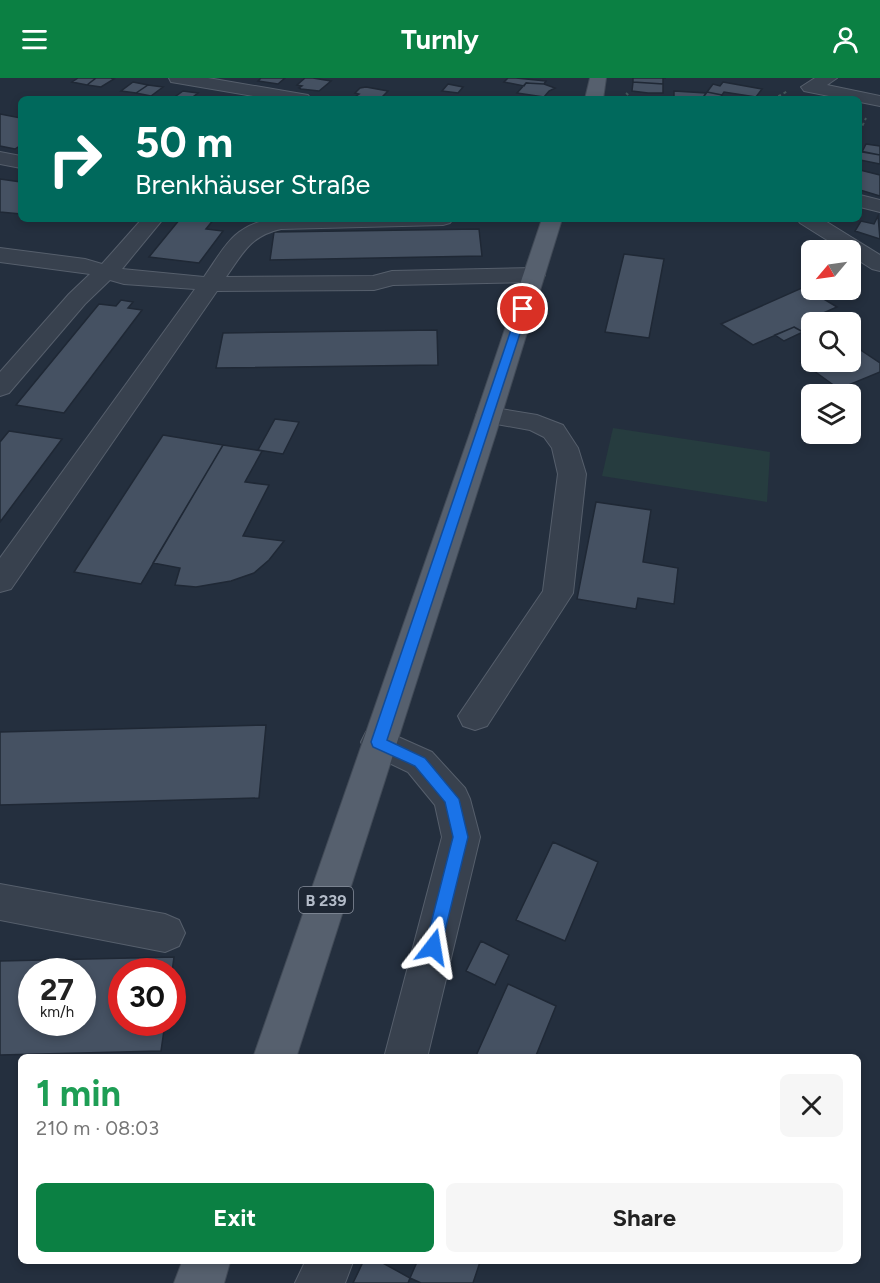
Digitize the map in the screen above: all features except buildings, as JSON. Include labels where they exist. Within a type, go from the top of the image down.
[{"type":"main road","points":[[595,96],[598,78]]},
{"type":"main road","name":"B 239","points":[[275,1054],[489,415],[551,222]]},
{"type":"main road","points":[[199,1283],[205,1264]]},
{"type":"street","points":[[177,78],[284,96]]},
{"type":"street","points":[[829,78],[810,87],[855,96]]},
{"type":"street","points":[[835,78],[880,86]]},
{"type":"street","points":[[862,97],[880,101]]},
{"type":"street","points":[[0,158],[18,161]]},
{"type":"street","points":[[862,202],[880,206]]},
{"type":"street","points":[[0,388],[77,299],[122,258],[151,222]]},
{"type":"street","points":[[0,581],[244,236],[262,227],[281,223],[322,222]]},
{"type":"street","points":[[812,222],[880,264]]},
{"type":"street","points":[[0,255],[33,266],[84,266],[124,277],[210,284],[374,283],[393,289],[532,282]]},
{"type":"street","points":[[475,716],[558,593],[572,474],[565,448],[554,431],[537,423],[489,415]]},
{"type":"street","points":[[378,742],[420,762],[452,799],[461,837],[406,1054]]},
{"type":"street","points":[[0,902],[165,933]]},
{"type":"street","points":[[320,1283],[328,1264]]},
{"type":"path","points":[[626,93],[630,96]]},
{"type":"green space","points":[[613,428],[770,452],[767,502],[602,476]]},
{"type":"route","points":[[433,947],[461,837],[452,799],[420,762],[378,742],[523,309]]}]
